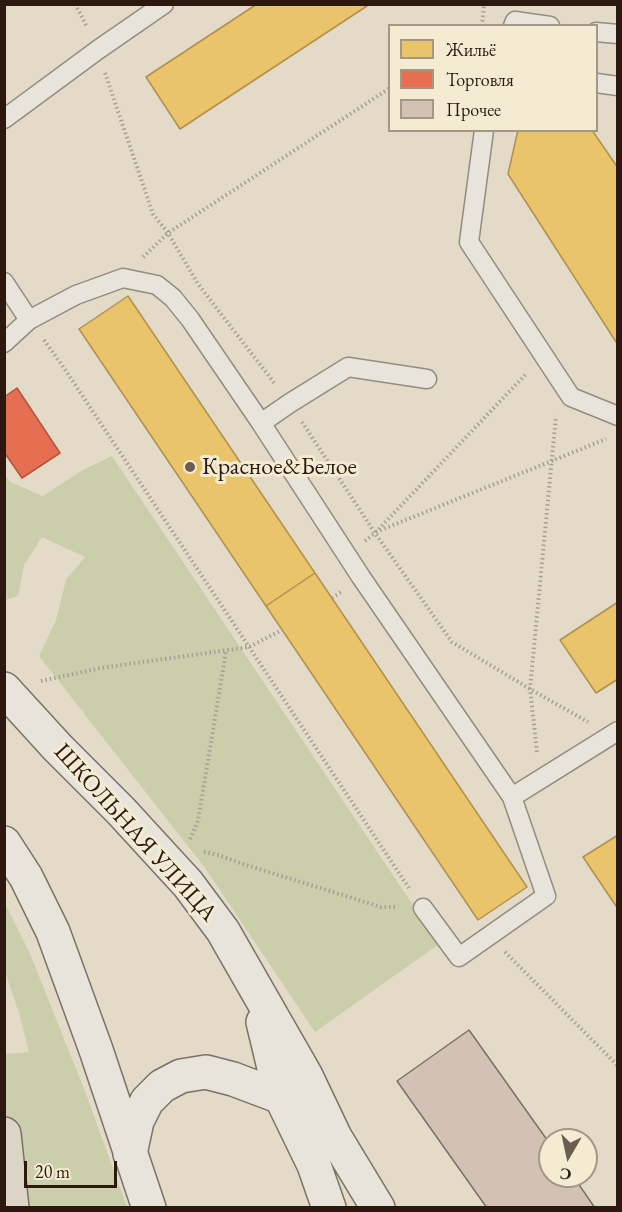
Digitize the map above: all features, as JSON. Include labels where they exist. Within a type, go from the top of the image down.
[{"type":"main road","points":[[4,1134],[12,1208]]},
{"type":"street","name":"ШКОЛЬНАЯ УЛИЦА","points":[[4,689],[188,884],[223,931],[306,1076],[335,1137],[378,1208]]},
{"type":"street","points":[[4,843],[26,877],[53,932],[96,1050],[149,1208]]},
{"type":"street","name":"ШКОЛЬНАЯ УЛИЦА","points":[[255,986],[280,1097],[314,1165],[329,1208]]},
{"type":"street","points":[[130,1154],[137,1121],[147,1101],[162,1086],[181,1076],[206,1072],[233,1079],[280,1097]]},
{"type":"lane","points":[[4,119],[164,4]]},
{"type":"lane","points":[[514,24],[515,21],[536,24]]},
{"type":"lane","points":[[598,32],[618,34]]},
{"type":"lane","points":[[598,83],[618,86]]},
{"type":"lane","points":[[484,132],[469,242],[571,397],[618,416]]},
{"type":"lane","points":[[4,343],[29,320],[76,295],[123,278],[157,285],[173,298],[190,319],[512,797],[546,896],[459,957],[423,908]]},
{"type":"lane","points":[[4,282],[29,320]]},
{"type":"lane","points":[[261,423],[348,367],[427,379]]},
{"type":"lane","points":[[512,797],[614,733]]},
{"type":"path","points":[[75,4],[99,49],[153,214],[168,233],[198,284],[290,403],[375,533],[452,642],[530,689],[614,733]]},
{"type":"path","points":[[482,24],[484,4]]},
{"type":"path","points":[[123,278],[168,233],[388,89]]},
{"type":"path","points":[[29,320],[64,368],[423,908]]},
{"type":"path","points":[[348,556],[375,533],[543,356]]},
{"type":"path","points":[[540,780],[530,689],[559,379]]},
{"type":"path","points":[[375,533],[606,438]]},
{"type":"path","points":[[39,681],[101,668],[249,647],[282,630]]},
{"type":"path","points":[[186,849],[198,821],[226,651]]},
{"type":"path","points":[[197,851],[218,855],[381,907],[423,908]]},
{"type":"path","points":[[489,937],[618,1066]]},
{"type":"green space","points":[[112,456],[439,944],[315,1032],[205,868],[39,656],[56,620],[66,580],[85,557],[42,537],[24,565],[18,596],[5,600],[4,474],[10,482],[43,496],[83,470]]},
{"type":"green space","points":[[5,903],[31,956],[86,1094],[127,1207],[5,1207],[5,1054],[29,1052],[5,972]]},
{"type":"building: Жильё","points":[[257,4],[370,4],[180,129],[146,77]]},
{"type":"building: Жильё","points":[[518,132],[593,132],[618,168],[618,345],[508,174]]},
{"type":"building: Жильё","points":[[128,296],[315,573],[266,606],[79,329]]},
{"type":"building: Жильё","points":[[315,573],[527,887],[478,920],[266,606]]},
{"type":"building: Жильё","points":[[618,602],[618,679],[596,693],[560,640]]},
{"type":"building: Жильё","points":[[618,835],[618,909],[583,857]]},
{"type":"building: Торговля","points":[[17,388],[60,453],[22,478],[4,452],[4,397]]},
{"type":"building: Прочее","points":[[469,1030],[539,1128],[538,1188],[581,1188],[595,1208],[487,1208],[397,1081]]},
{"type":"place","name":"Красное&Белое","points":[[190,467]]}]
